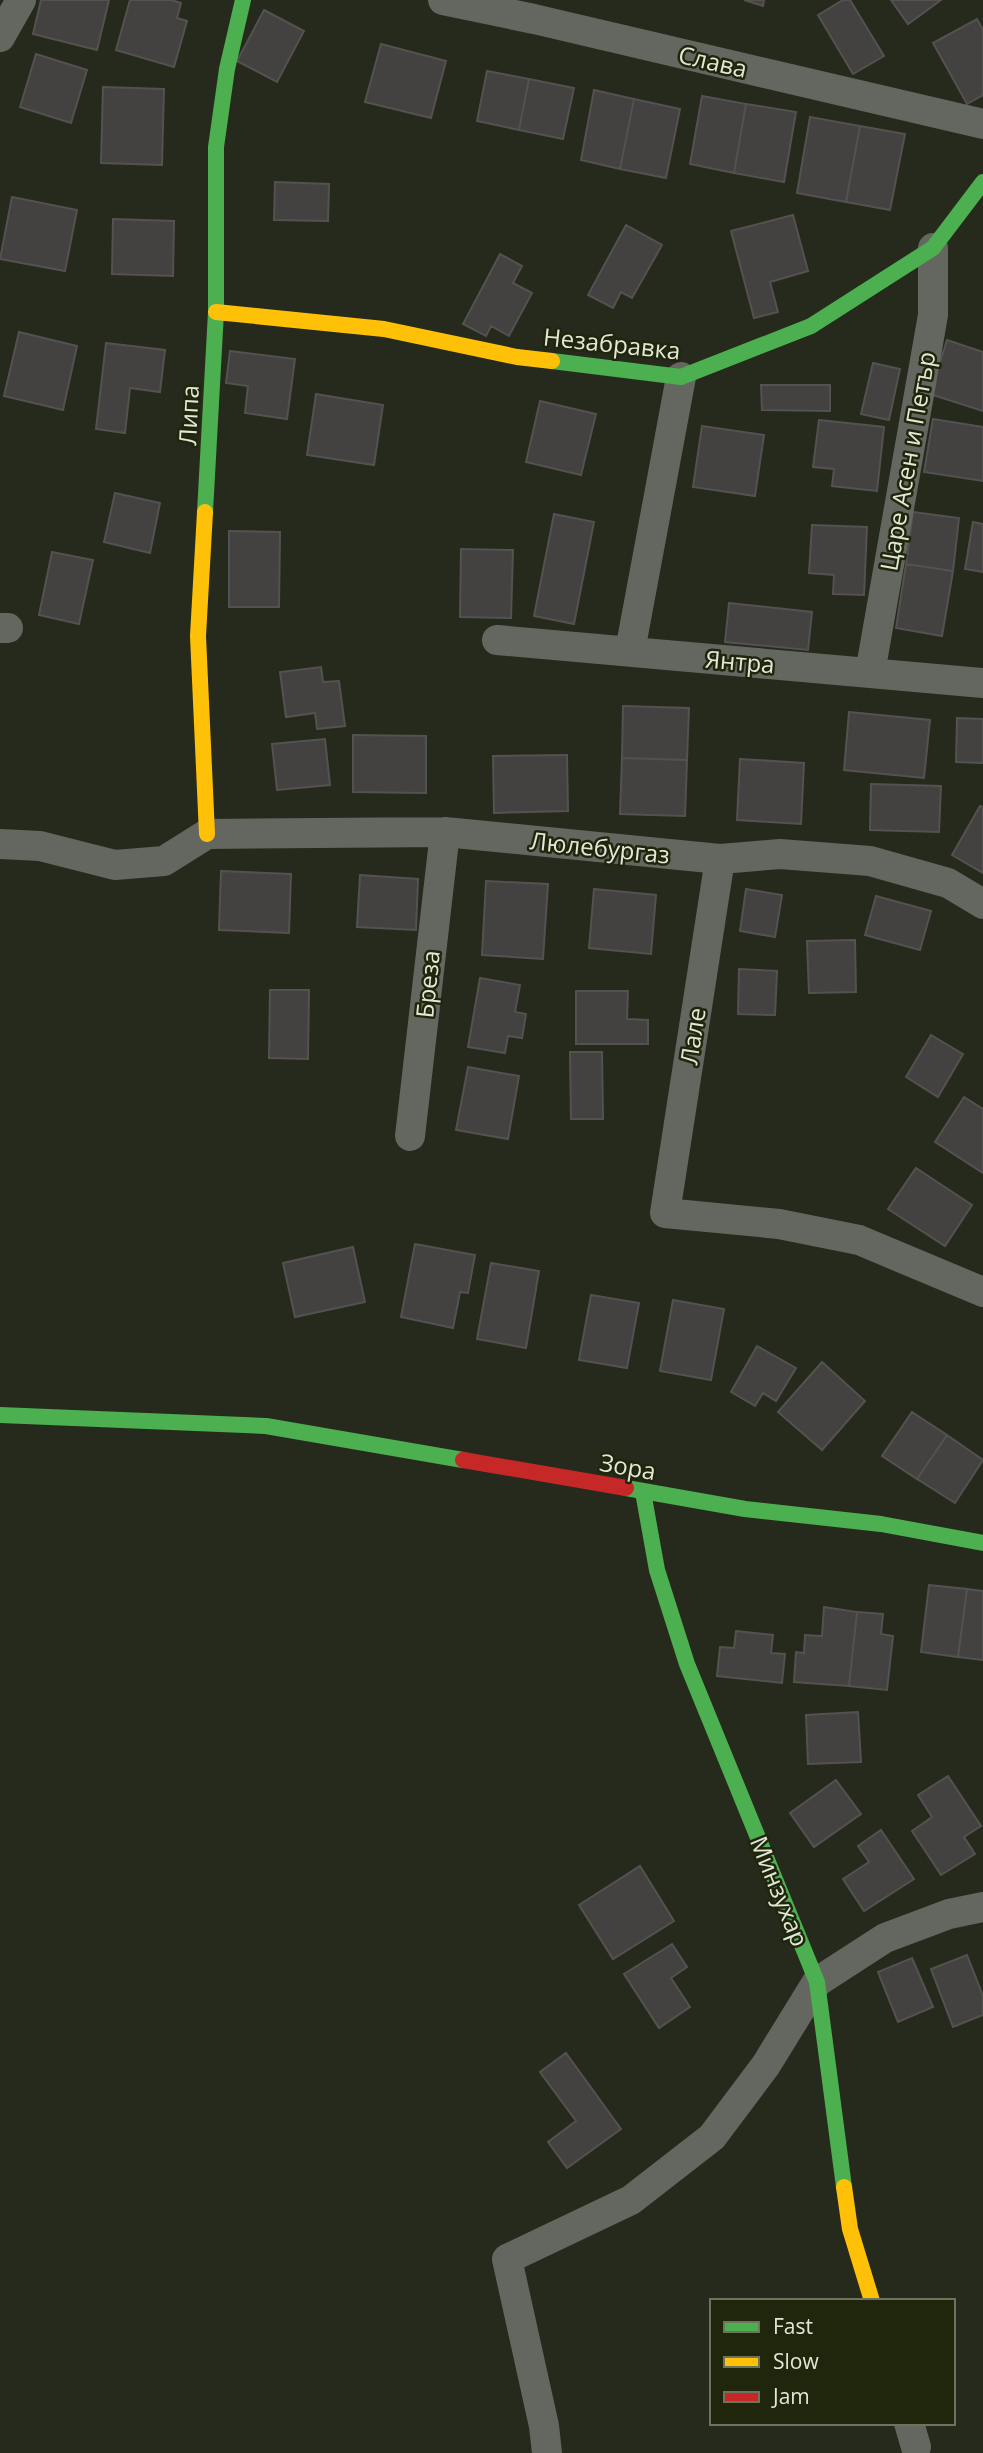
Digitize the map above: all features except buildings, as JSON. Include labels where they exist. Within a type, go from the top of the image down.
[{"type":"street","points":[[0,37],[21,0]]},
{"type":"street","name":"Липа","points":[[207,834],[198,636],[216,312],[216,146],[227,69],[243,0]]},
{"type":"street","name":"Слава","points":[[443,0],[537,9],[983,124]]},
{"type":"street","name":"Незабравка","points":[[216,312],[384,329],[517,356],[681,377],[811,326],[933,248],[983,182]]},
{"type":"street","name":"Царе Асен и Петър","points":[[870,673],[933,316],[933,248]]},
{"type":"street","points":[[630,651],[681,377]]},
{"type":"street","name":"Янтра","points":[[497,640],[983,683]]},
{"type":"street","name":"Люлебургаз","points":[[207,834],[445,832],[720,859],[780,854],[870,861],[948,883],[983,904]]},
{"type":"street","name":"Бреза","points":[[410,1136],[445,832]]},
{"type":"street","points":[[0,844],[40,846],[115,865],[164,861],[207,834]]},
{"type":"street","name":"Лале","points":[[720,859],[665,1213],[779,1224],[859,1240],[979,1281]]},
{"type":"street","name":"Зора","points":[[0,1415],[130,1418],[265,1426],[745,1509],[881,1524],[983,1543]]},
{"type":"street","name":"Минзухар","points":[[643,1492],[657,1570],[687,1664],[817,1982],[850,2229],[871,2299]]},
{"type":"street","points":[[547,2453],[544,2426],[507,2259],[631,2200],[712,2137],[766,2065],[817,1982],[885,1938],[950,1914],[983,1907]]},
{"type":"traffic: fast","points":[[205,512],[216,312],[216,147],[227,69],[243,0]]},
{"type":"traffic: fast","points":[[552,361],[681,377],[811,326],[933,248],[983,182]]},
{"type":"traffic: fast","points":[[0,1415],[266,1426],[463,1460]]},
{"type":"traffic: fast","points":[[626,1488],[745,1509],[881,1524],[983,1543]]},
{"type":"traffic: fast","points":[[643,1492],[657,1570],[687,1664],[817,1982],[844,2187]]},
{"type":"traffic: slow","points":[[216,312],[384,329],[517,357],[552,361]]},
{"type":"traffic: slow","points":[[205,512],[198,636],[207,834]]},
{"type":"traffic: slow","points":[[844,2187],[850,2229],[871,2299]]},
{"type":"traffic: jam","points":[[463,1460],[626,1488]]}]
